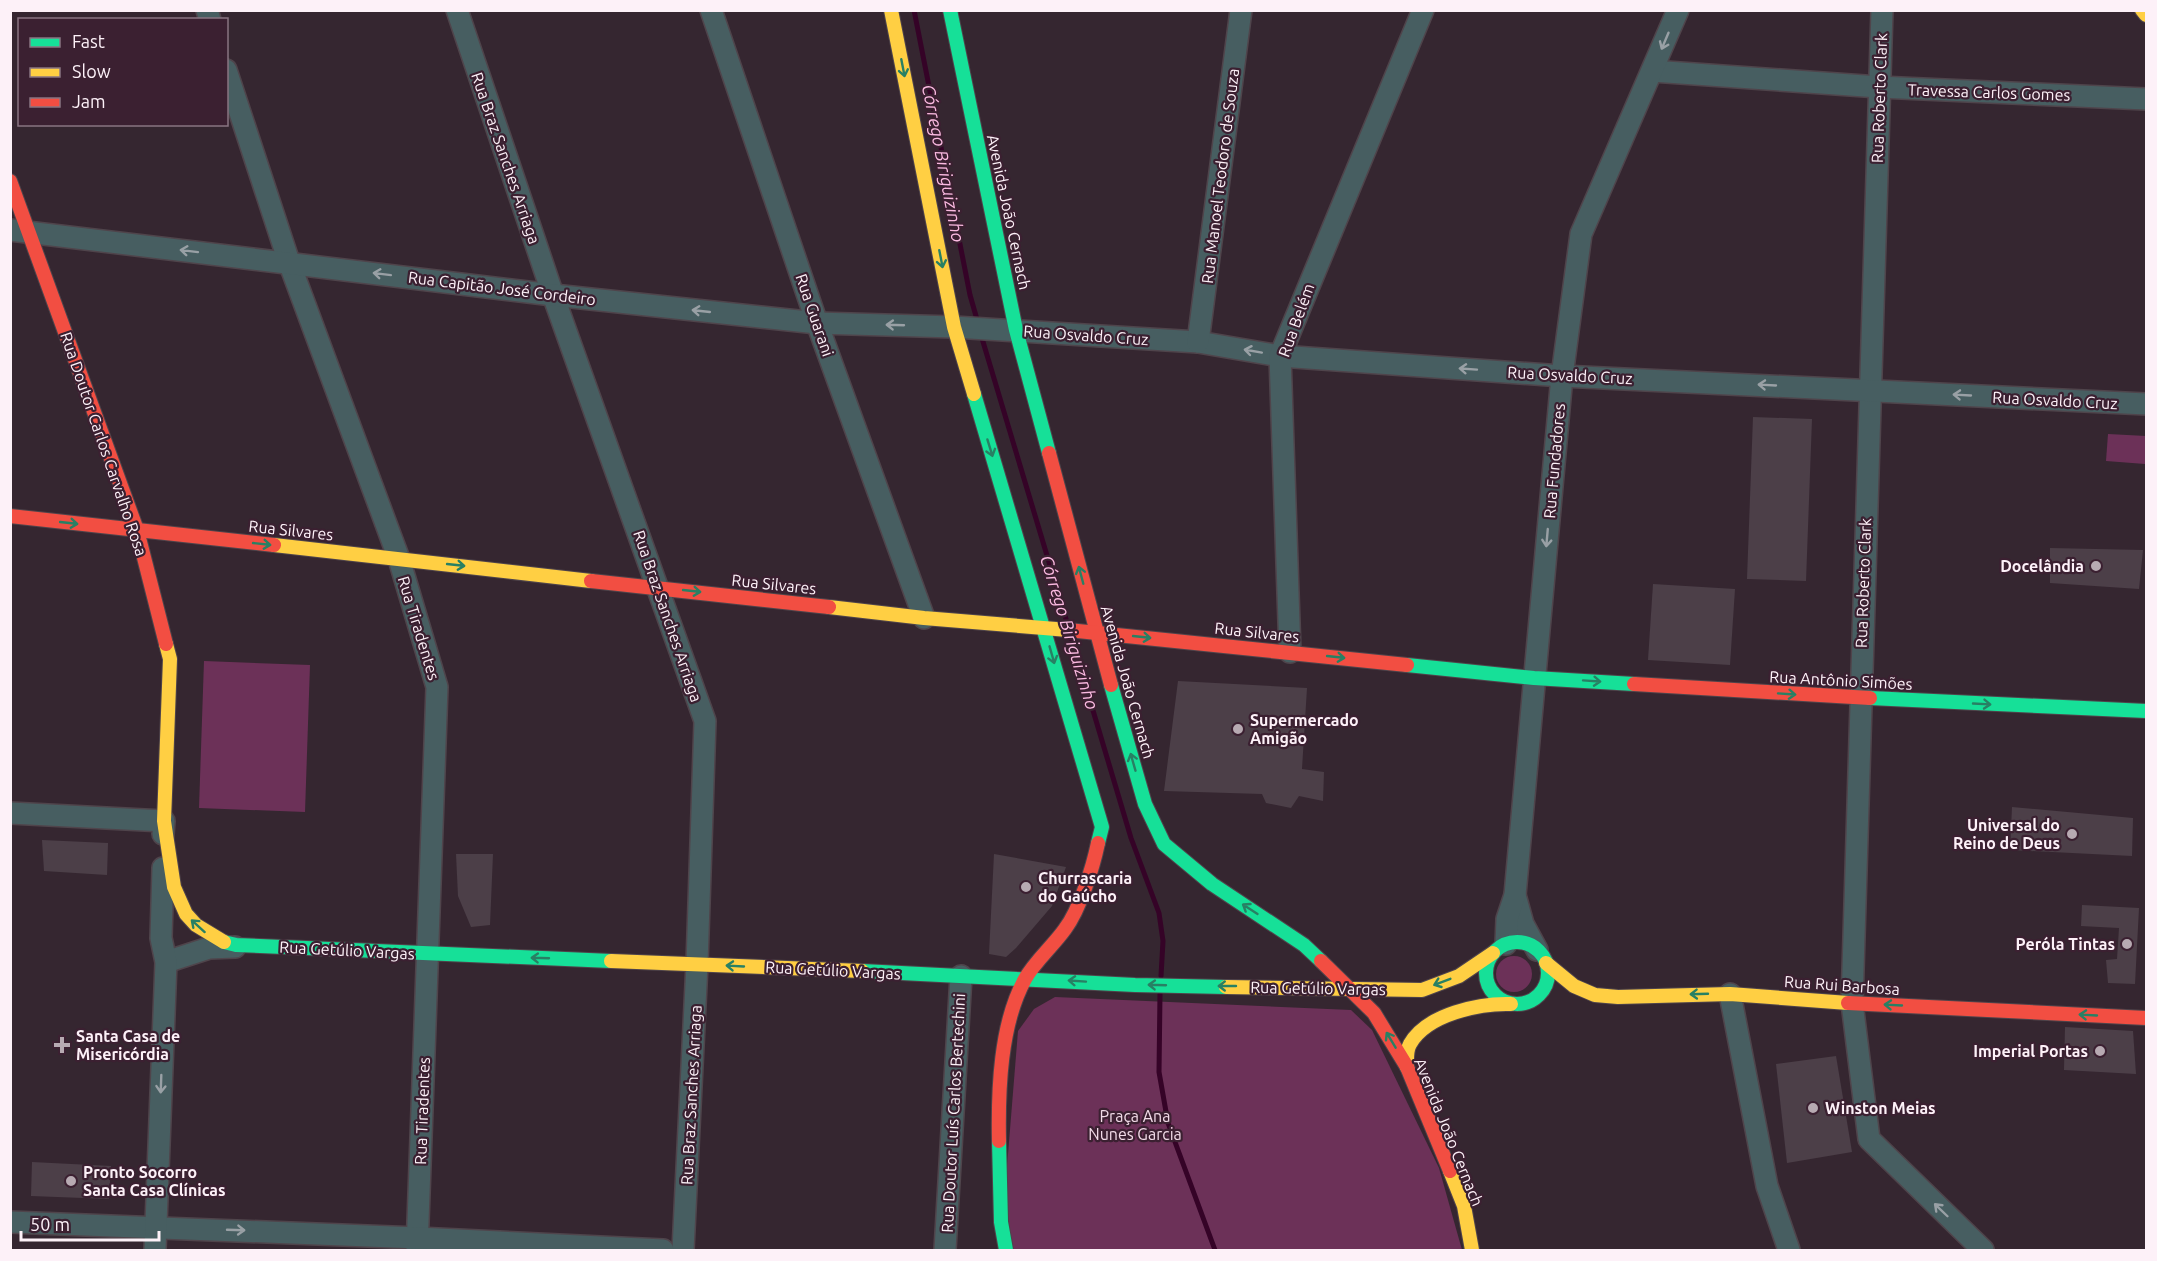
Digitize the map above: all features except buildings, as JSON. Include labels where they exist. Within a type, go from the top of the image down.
[{"type":"street","name":"Rua Braz Sanches Arriaga","points":[[457,10],[553,295],[705,721],[697,964],[683,1251]]},
{"type":"street","name":"Rua Guarani","points":[[711,10],[817,323],[924,618]]},
{"type":"street","points":[[891,10],[960,328],[1051,628],[1102,827],[1093,869],[1067,927],[1025,978],[1010,1016],[998,1092],[1001,1222],[1006,1251]]},
{"type":"street","name":"Avenida João Cernach","points":[[950,10],[1016,330],[1090,632],[1145,804],[1164,844],[1212,885],[1304,945],[1374,1013],[1407,1067],[1464,1206],[1472,1251]]},
{"type":"street","name":"Rua Manoel Teodoro de Souza","points":[[1198,342],[1241,10]]},
{"type":"street","name":"Rua Belém","points":[[1290,652],[1280,356],[1423,10]]},
{"type":"street","name":"Rua Fundadores","points":[[1499,949],[1515,895],[1562,376],[1581,234],[1678,10]]},
{"type":"street","name":"Rua Roberto Clark","points":[[1882,10],[1852,1003],[1869,1139],[1983,1251]]},
{"type":"street","points":[[2142,10],[2146,15]]},
{"type":"street","name":"Travessa Carlos Gomes","points":[[1652,71],[1879,87],[2146,99]]},
{"type":"street","name":"Rua Tiradentes","points":[[228,76],[289,262],[399,559],[437,687],[418,1244]]},
{"type":"street","name":"Rua Doutor Carlos Carvalho Rosa","points":[[10,181],[19,231],[137,530],[170,659],[164,821],[174,887],[186,914],[196,925],[221,941],[251,945]]},
{"type":"street","name":"Rua Capitão José Cordeiro","points":[[19,231],[553,295],[817,323],[994,329]]},
{"type":"street","name":"Rua Osvaldo Cruz","points":[[994,329],[1198,342],[1280,356],[1562,376],[2146,404]]},
{"type":"street","name":"Rua Silvares","points":[[10,516],[924,618],[1051,628],[1534,678]]},
{"type":"street","name":"Rua Antônio Simões","points":[[1534,678],[1860,699],[2146,711]]},
{"type":"street","points":[[10,813],[164,821],[161,938],[166,962],[155,1251]]},
{"type":"street","name":"Rua Fundadores","points":[[1515,895],[1523,924],[1541,956]]},
{"type":"street","points":[[1407,1067],[1410,1045],[1416,1035],[1449,1015],[1487,1004],[1511,1004],[1522,1004],[1532,1000],[1540,993],[1546,984],[1548,974],[1541,956],[1522,943],[1499,949],[1486,970],[1486,979],[1495,995],[1511,1004]]},
{"type":"street","name":"Rua Getúlio Vargas","points":[[166,962],[209,948],[251,945],[1179,986],[1422,990],[1459,976],[1499,949]]},
{"type":"street","name":"Rua Rui Barbosa","points":[[1541,956],[1564,980],[1595,994],[1618,997],[1730,994],[1852,1003],[2146,1018]]},
{"type":"street","name":"Rua Doutor Luís Carlos Bertechini","points":[[945,1251],[961,976]]},
{"type":"street","points":[[1730,994],[1767,1186],[1789,1251]]},
{"type":"street","points":[[10,1222],[156,1227],[418,1244],[663,1251]]},
{"type":"green space","points":[[2108,434],[2146,436],[2145,464],[2106,461]]},
{"type":"green space","points":[[204,661],[310,665],[305,812],[199,808]]},
{"type":"green space","points":[[1514,956],[1527,961],[1532,974],[1527,987],[1514,992],[1501,987],[1496,974],[1501,961]]},
{"type":"green space","name":"Praça Ana Nunes Garcia","points":[[1055,997],[1351,1010],[1372,1030],[1439,1168],[1462,1250],[1012,1250],[1005,1191],[1018,1031],[1034,1009]]},
{"type":"waterway","name":"Córrego Biriguizinho","points":[[914,10],[970,295],[978,323]]},
{"type":"waterway","name":"Córrego Biriguizinho","points":[[981,335],[1066,619]]},
{"type":"waterway","name":"Córrego Biriguizinho","points":[[1072,640],[1131,838],[1159,913],[1163,941],[1161,976]]},
{"type":"waterway","name":"Córrego Biriguizinho","points":[[1160,994],[1159,1072],[1168,1123],[1215,1250]]},
{"type":"traffic: fast","points":[[950,10],[1016,330],[1049,453]]},
{"type":"traffic: fast","points":[[974,394],[1102,827],[1098,843]]},
{"type":"traffic: fast","points":[[1407,665],[1534,678],[1634,684]]},
{"type":"traffic: fast","points":[[1111,685],[1145,804],[1164,844],[1212,884],[1304,945],[1321,961]]},
{"type":"traffic: fast","points":[[1870,698],[2146,711]]},
{"type":"traffic: fast","points":[[224,942],[236,945],[611,961]]},
{"type":"traffic: fast","points":[[1517,942],[1534,947],[1539,951],[1543,956],[1548,973],[1543,990],[1539,995],[1534,999],[1517,1004],[1500,999],[1495,995],[1491,990],[1486,973],[1491,956],[1495,951],[1500,947],[1517,942]]},
{"type":"traffic: fast","points":[[862,971],[1135,985],[1226,987]]},
{"type":"traffic: fast","points":[[999,1141],[1001,1222],[1006,1250]]},
{"type":"traffic: slow","points":[[891,10],[954,327],[974,394]]},
{"type":"traffic: slow","points":[[2142,10],[2146,15]]},
{"type":"traffic: slow","points":[[274,545],[591,581]]},
{"type":"traffic: slow","points":[[829,607],[924,618],[1068,630]]},
{"type":"traffic: slow","points":[[166,644],[170,659],[164,821],[174,887],[186,914],[196,925],[224,942]]},
{"type":"traffic: slow","points":[[1226,987],[1422,990],[1459,976],[1493,953]]},
{"type":"traffic: slow","points":[[611,961],[862,971]]},
{"type":"traffic: slow","points":[[1546,963],[1574,986],[1595,995],[1618,997],[1730,994],[1848,1003]]},
{"type":"traffic: slow","points":[[1407,1067],[1407,1052],[1410,1044],[1429,1025],[1455,1012],[1470,1008],[1511,1004]]},
{"type":"traffic: slow","points":[[1450,1171],[1464,1206],[1472,1250]]},
{"type":"traffic: jam","points":[[10,181],[137,530],[166,644]]},
{"type":"traffic: jam","points":[[1049,453],[1111,685]]},
{"type":"traffic: jam","points":[[10,516],[274,545]]},
{"type":"traffic: jam","points":[[591,581],[829,607]]},
{"type":"traffic: jam","points":[[1068,630],[1407,665]]},
{"type":"traffic: jam","points":[[1634,684],[1870,698]]},
{"type":"traffic: jam","points":[[999,1141],[1000,1080],[1010,1016],[1029,972],[1071,921],[1085,888],[1098,843]]},
{"type":"traffic: jam","points":[[1321,961],[1374,1013],[1407,1067],[1450,1171]]},
{"type":"traffic: jam","points":[[1848,1003],[2146,1018]]},
{"type":"place","name":"Docelândia","points":[[2096,566]]},
{"type":"place","name":"Supermercado Amigão","points":[[1238,729]]},
{"type":"place","name":"Universal do Reino de Deus","points":[[2072,834]]},
{"type":"place","name":"Churrascaria do Gaúcho","points":[[1026,887]]},
{"type":"place","name":"Peróla Tintas","points":[[2127,944]]},
{"type":"place","name":"Santa Casa de Misericórdia","points":[[62,1045]]},
{"type":"place","name":"Imperial Portas","points":[[2100,1051]]},
{"type":"place","name":"Winston Meias","points":[[1813,1108]]},
{"type":"place","name":"Pronto Socorro Santa Casa Clínicas","points":[[71,1181]]}]
